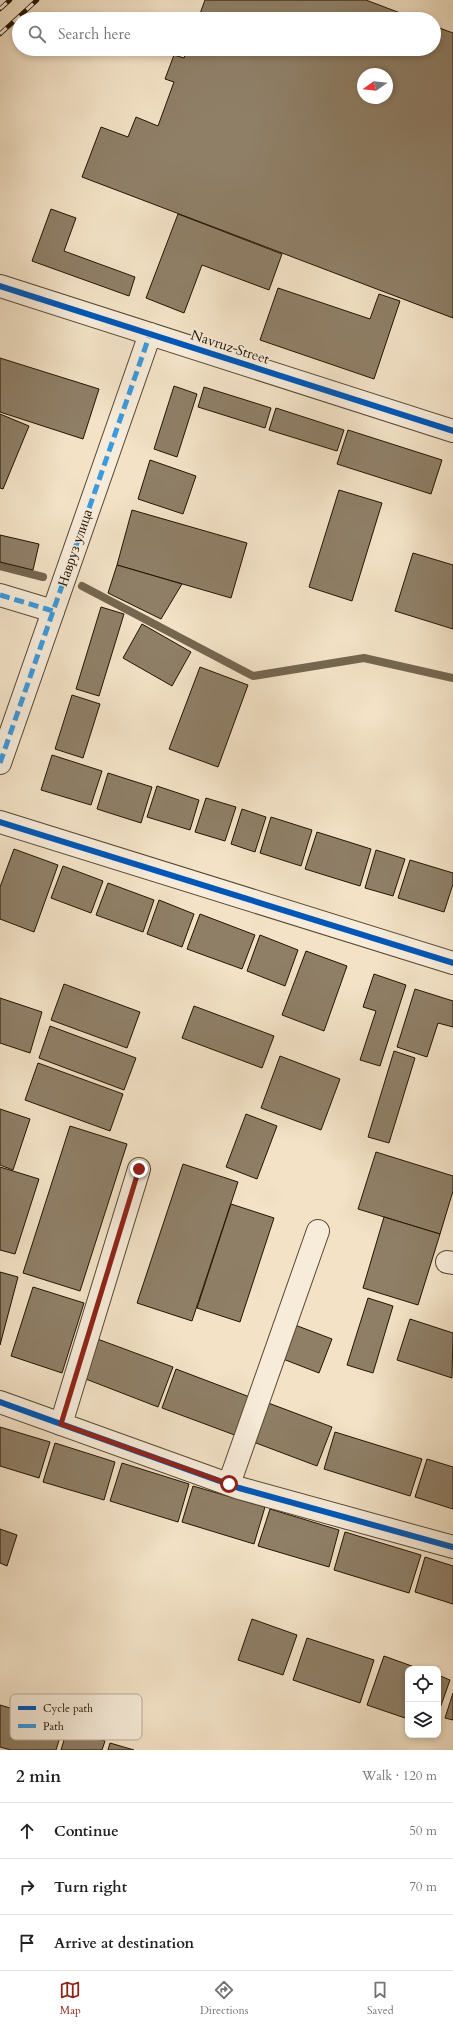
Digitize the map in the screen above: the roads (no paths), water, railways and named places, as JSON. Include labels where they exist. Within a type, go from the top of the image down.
[{"type":"street","name":"Navruz Street","points":[[0,286],[453,431]]},
{"type":"street","name":"Навруз улица","points":[[0,763],[150,334]]},
{"type":"street","points":[[0,595],[53,611]]},
{"type":"street","points":[[0,822],[453,963]]},
{"type":"street","points":[[61,1424],[139,1169]]},
{"type":"street","points":[[229,1484],[318,1231]]},
{"type":"street","points":[[0,1402],[229,1484],[453,1547]]},
{"type":"waterway","points":[[0,566],[43,577]]},
{"type":"waterway","points":[[82,586],[253,676],[364,658],[453,678]]},
{"type":"railway","points":[[0,9],[10,0]]},
{"type":"railway","points":[[24,12],[37,0]]},
{"type":"railway","points":[[0,34],[12,23]]}]
